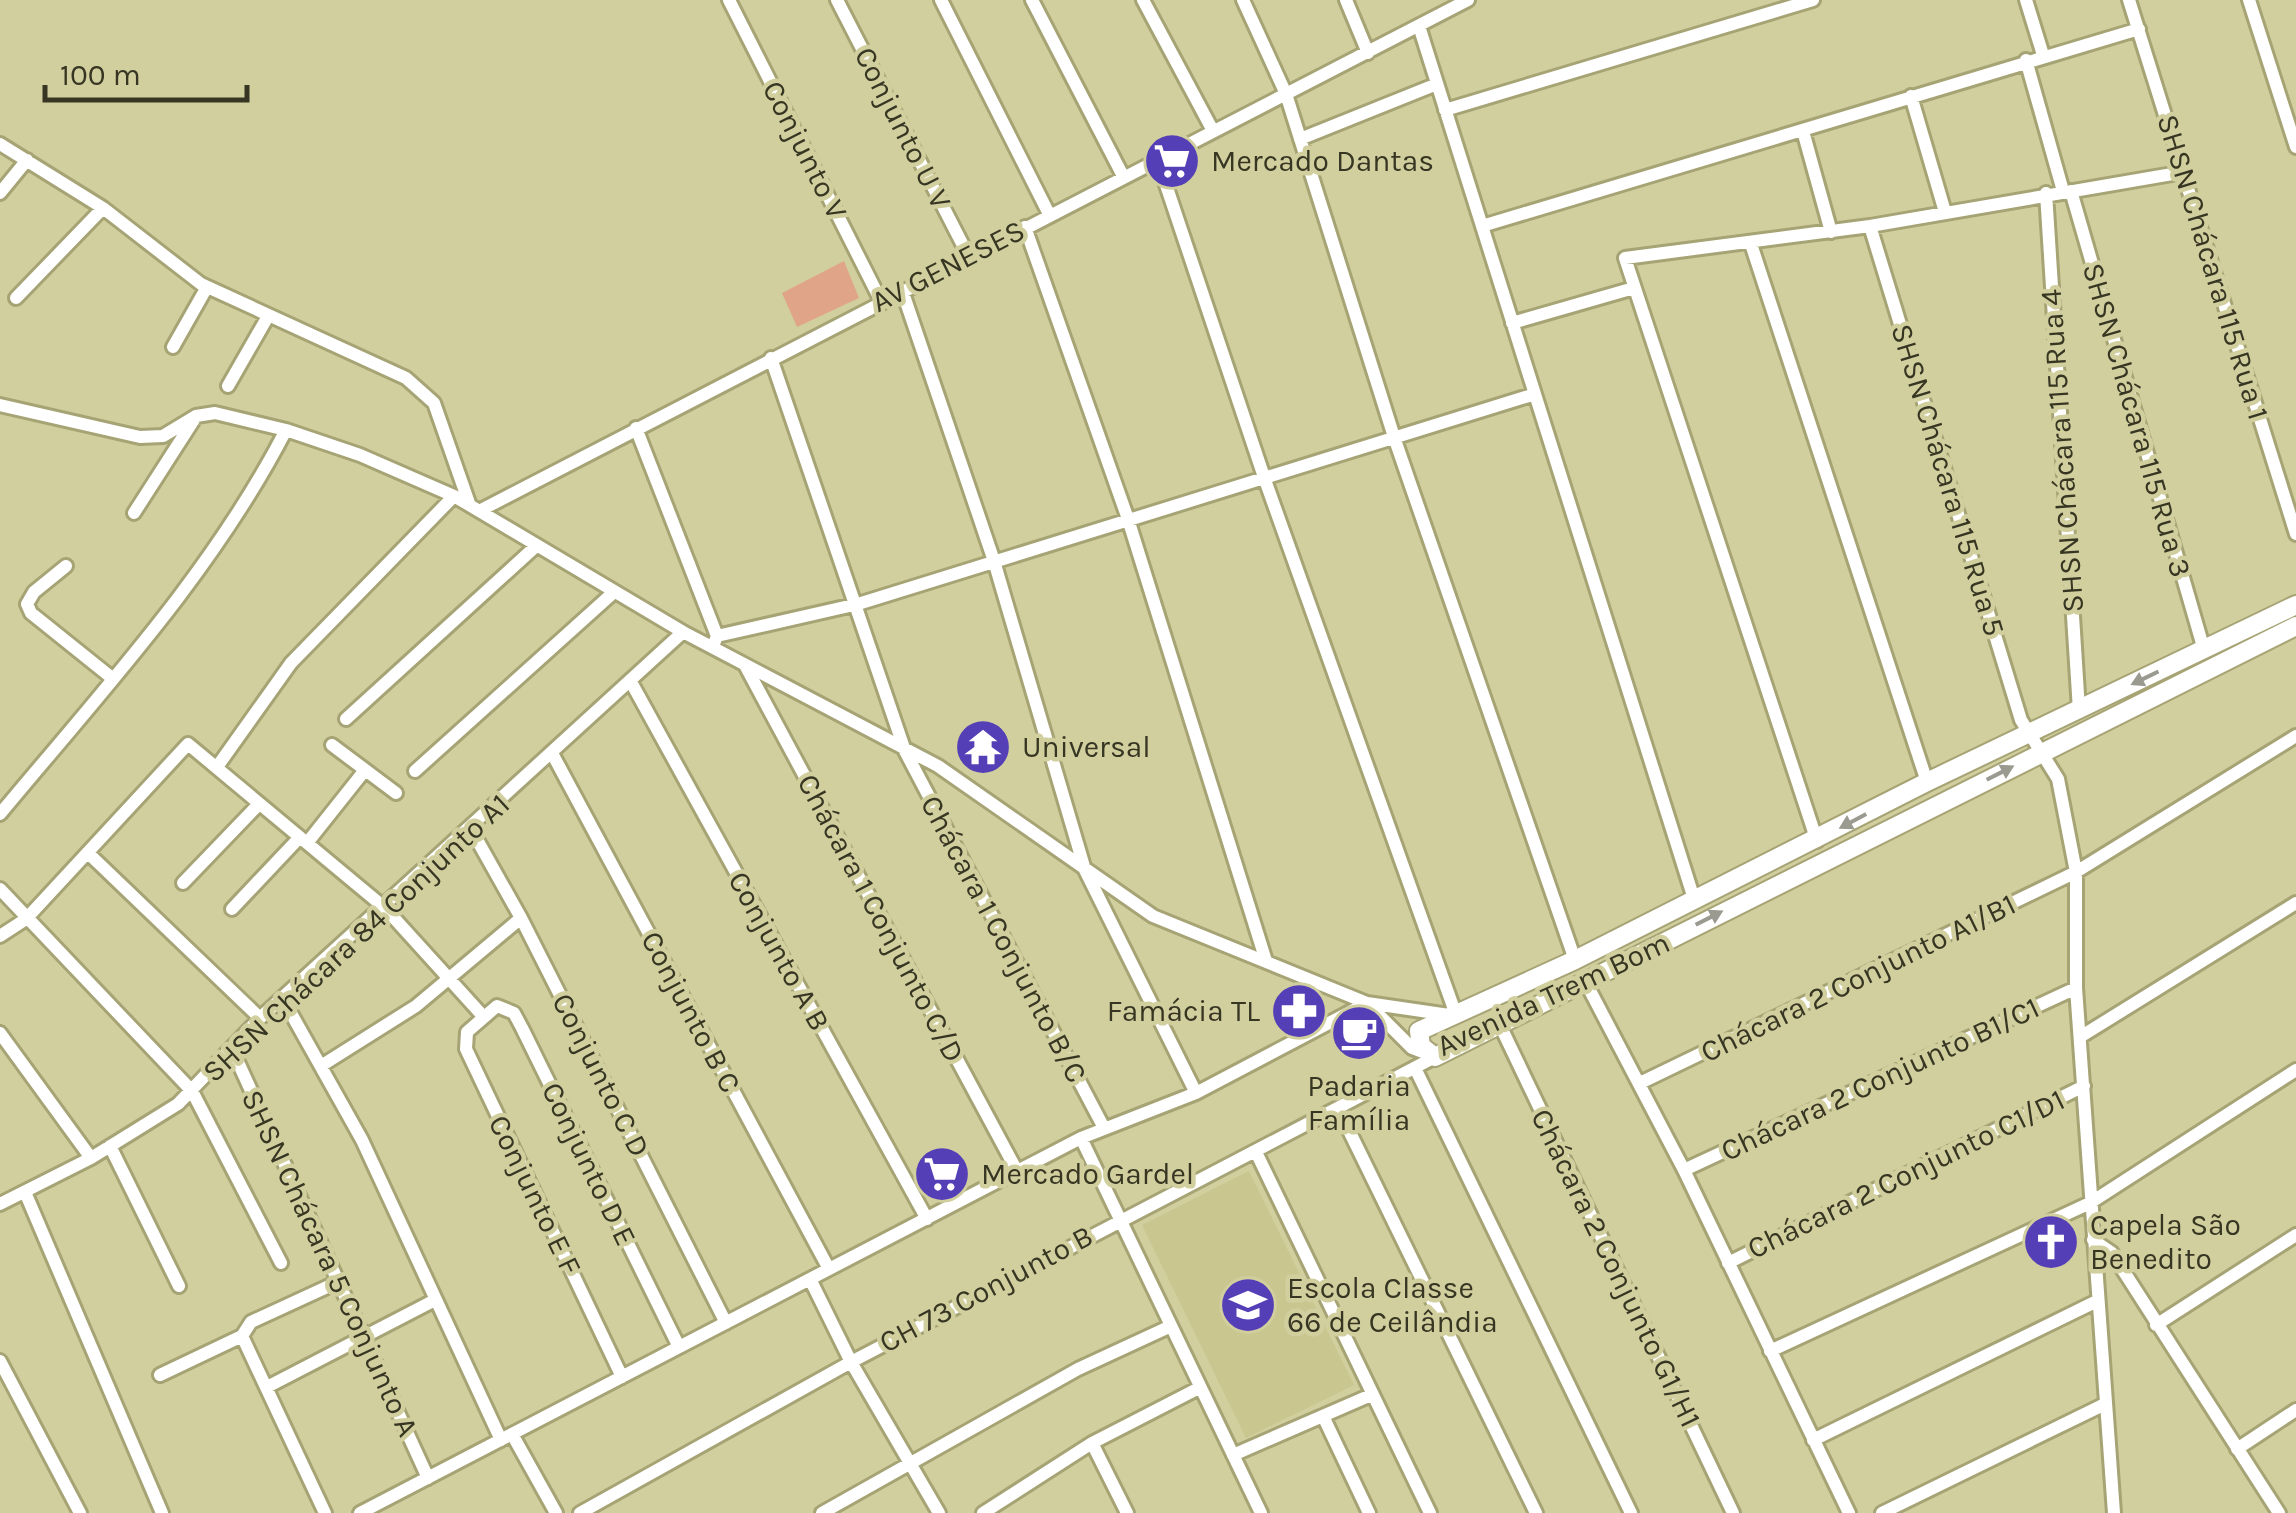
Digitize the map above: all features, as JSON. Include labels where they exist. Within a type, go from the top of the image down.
[{"type":"street","name":"Conjunto V","points":[[729,0],[881,301]]},
{"type":"street","name":"Conjunto U V","points":[[836,0],[969,257]]},
{"type":"street","points":[[940,0],[1050,214]]},
{"type":"street","points":[[1032,0],[1123,176]]},
{"type":"street","points":[[1143,0],[1212,129]]},
{"type":"street","points":[[1243,0],[1286,94],[1394,437],[1574,960]]},
{"type":"street","points":[[1346,0],[1368,53]]},
{"type":"street","name":"AV GENESES","points":[[474,507],[636,428],[1468,0]]},
{"type":"street","points":[[1445,110],[1813,0]]},
{"type":"street","points":[[2026,0],[2043,56]]},
{"type":"street","name":"SHSN Chácara 115 Rua 1","points":[[2130,0],[2296,534]]},
{"type":"street","points":[[2249,0],[2291,112],[2296,147]]},
{"type":"street","points":[[1418,26],[1694,900]]},
{"type":"street","points":[[1482,226],[2139,28]]},
{"type":"street","name":"SHSN Chácara 115 Rua 3","points":[[2026,60],[2204,650]]},
{"type":"street","points":[[1300,139],[1437,84]]},
{"type":"street","points":[[1911,96],[1945,212]]},
{"type":"street","points":[[1803,130],[1831,232]]},
{"type":"street","points":[[0,144],[103,208],[207,287],[267,318],[406,378],[425,393],[441,420],[474,507]]},
{"type":"street","points":[[0,405],[140,437],[163,436],[196,416],[215,413],[286,430],[454,496],[684,632],[715,642],[745,664],[969,786],[1152,916],[1367,1003],[1452,1014],[1157,158]]},
{"type":"street","points":[[0,193],[27,160]]},
{"type":"street","points":[[1817,841],[1624,258],[1831,232],[2184,172]]},
{"type":"street","name":"SHSN Chácara 115 Rua 4","points":[[2046,193],[2079,710]]},
{"type":"street","points":[[16,298],[103,208]]},
{"type":"street","name":"SHSN Chácara 115 Rua 5","points":[[1870,226],[2028,733]]},
{"type":"street","points":[[1025,227],[1128,519],[1266,960]]},
{"type":"street","points":[[1751,244],[1926,782]]},
{"type":"street","points":[[173,347],[207,287]]},
{"type":"street","points":[[1512,323],[1634,288]]},
{"type":"street","points":[[902,290],[994,561],[1084,870],[1196,1093]]},
{"type":"street","points":[[228,386],[267,318]]},
{"type":"street","name":"Chácara 1 Conjunto B/C","points":[[771,358],[858,604],[904,751],[1104,1128]]},
{"type":"street","points":[[715,642],[858,604],[1535,394]]},
{"type":"street","points":[[134,513],[196,416]]},
{"type":"street","points":[[636,428],[715,642]]},
{"type":"street","points":[[0,814],[197,573],[259,482],[286,430]]},
{"type":"street","points":[[218,768],[291,663],[454,496]]},
{"type":"street","points":[[346,718],[535,547]]},
{"type":"street","points":[[66,566],[34,592],[28,604],[31,613],[112,678]]},
{"type":"street","points":[[415,771],[614,592]]},
{"type":"street","name":"Avenida Trem Bom","points":[[2296,605],[1926,782],[1817,841],[1574,960],[1419,1031],[1425,1060],[2296,626]]},
{"type":"street","name":"SHSN Chácara 84 Conjunto A1","points":[[2,1201],[151,1124],[192,1091],[260,1018],[684,632]]},
{"type":"street","name":"Chácara 1 Conjunto C/D","points":[[745,664],[1017,1171]]},
{"type":"street","name":"Conjunto A B","points":[[631,682],[926,1218]]},
{"type":"street","points":[[2028,733],[2058,779],[2076,872],[2076,988],[2103,1405],[2114,1513]]},
{"type":"street","name":"Chácara 2 Conjunto A1/B1","points":[[1640,1083],[2076,872],[2296,736]]},
{"type":"street","points":[[0,936],[26,918],[188,744],[385,908],[482,1015]]},
{"type":"street","points":[[332,745],[396,793]]},
{"type":"street","name":"Conjunto B C","points":[[552,755],[829,1269]]},
{"type":"street","points":[[232,909],[303,840],[364,770]]},
{"type":"street","points":[[183,883],[259,804]]},
{"type":"street","name":"Conjunto C D","points":[[471,829],[521,918],[726,1323]]},
{"type":"street","points":[[88,853],[260,1018]]},
{"type":"street","points":[[0,889],[192,1091],[281,1262]]},
{"type":"street","points":[[2080,1036],[2296,903]]},
{"type":"street","points":[[324,1064],[393,1023],[521,918]]},
{"type":"street","points":[[1585,981],[1684,1170],[1849,1513]]},
{"type":"street","name":"Chácara 2 Conjunto B1/C1","points":[[1684,1170],[2076,988]]},
{"type":"street","points":[[283,999],[324,1064],[435,1300],[506,1437],[556,1513]]},
{"type":"street","points":[[360,1513],[1081,1138],[1196,1093],[1367,1003]]},
{"type":"street","points":[[1367,1003],[1425,1060],[1631,1513]]},
{"type":"street","name":"Conjunto D E","points":[[482,1015],[497,1006],[514,1013],[679,1347]]},
{"type":"street","name":"Conjunto E F","points":[[482,1015],[467,1032],[466,1049],[622,1377]]},
{"type":"street","name":"Chácara 2 Conjunto G1/H1","points":[[1499,1023],[1733,1513]]},
{"type":"street","points":[[0,1032],[91,1158]]},
{"type":"street","name":"SHSN Chácara 5 Conjunto A","points":[[232,1049],[428,1478]]},
{"type":"street","name":"CH 73 Conjunto B","points":[[580,1513],[851,1362],[1425,1060]]},
{"type":"street","points":[[1770,1351],[2090,1203],[2296,1070]]},
{"type":"street","name":"Chácara 2 Conjunto C1/D1","points":[[1728,1263],[2084,1086]]},
{"type":"street","points":[[1338,1108],[1536,1513]]},
{"type":"street","points":[[1081,1138],[1262,1513]]},
{"type":"street","points":[[110,1146],[180,1286]]},
{"type":"street","points":[[1256,1152],[1430,1513]]},
{"type":"street","points":[[25,1192],[162,1513]]},
{"type":"street","points":[[2156,1325],[2296,1236]]},
{"type":"street","points":[[2093,1240],[2112,1253],[2279,1513]]},
{"type":"street","points":[[810,1279],[851,1362],[939,1513]]},
{"type":"street","points":[[160,1375],[242,1336],[251,1322],[340,1280]]},
{"type":"street","points":[[267,1387],[435,1300]]},
{"type":"street","points":[[1812,1440],[2097,1300]]},
{"type":"street","points":[[822,1513],[1078,1368],[1171,1326]]},
{"type":"street","points":[[242,1336],[325,1513]]},
{"type":"street","points":[[0,1361],[80,1513]]},
{"type":"street","points":[[983,1513],[1092,1444],[1199,1388]]},
{"type":"street","points":[[1233,1455],[1372,1395]]},
{"type":"street","points":[[1882,1513],[2103,1405]]},
{"type":"street","points":[[2237,1449],[2296,1410]]},
{"type":"street","points":[[1323,1416],[1369,1513]]},
{"type":"street","points":[[1092,1444],[1127,1513]]},
{"type":"shaded area","points":[[844,261],[859,298],[797,327],[782,293]]},
{"type":"shaded area","name":"Escola Classe 66 de Ceilândia","points":[[1249,1171],[1354,1385],[1246,1438],[1142,1225]]},
{"type":"place","name":"Mercado Dantas","points":[[1172,161]]},
{"type":"place","name":"Universal","points":[[983,747]]},
{"type":"place","name":"Famácia TL","points":[[1299,1011]]},
{"type":"place","name":"Padaria Família","points":[[1359,1033]]},
{"type":"place","name":"Mercado Gardel","points":[[942,1174]]},
{"type":"place","name":"Capela São Benedito","points":[[2051,1242]]},
{"type":"place","name":"Escola Classe 66 de Ceilândia","points":[[1248,1305]]}]
